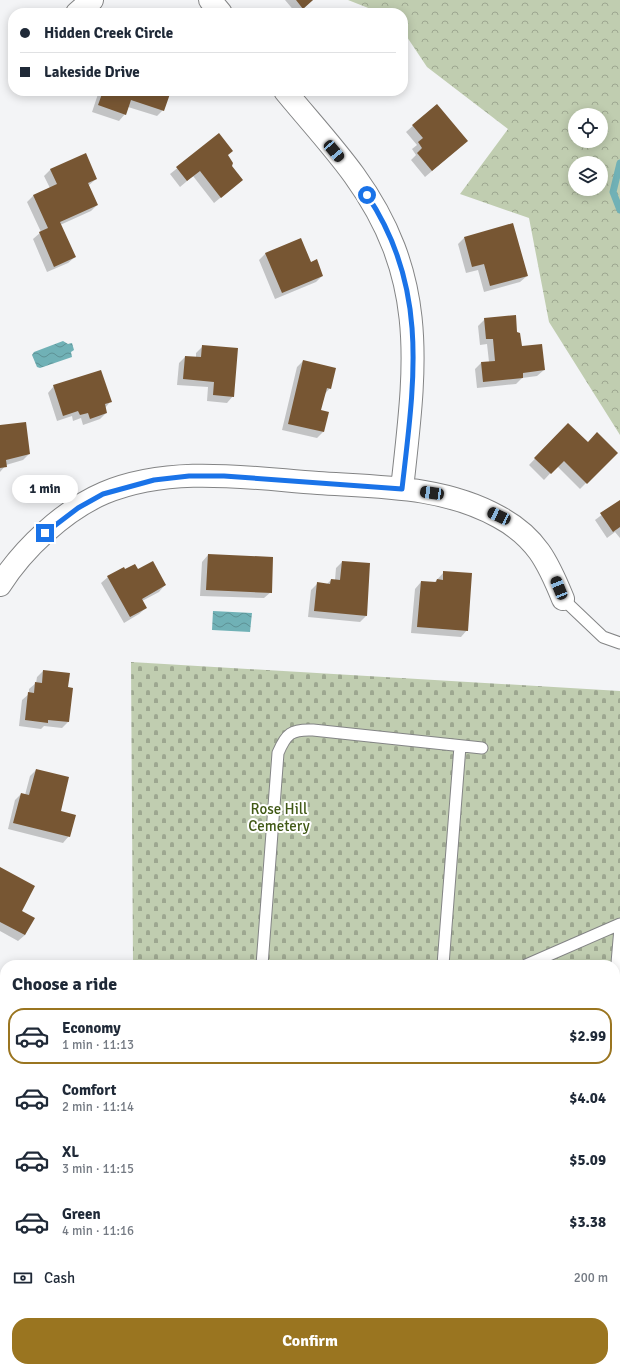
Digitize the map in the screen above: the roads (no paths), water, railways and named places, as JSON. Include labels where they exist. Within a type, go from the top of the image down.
[{"type":"street","points":[[83,8],[92,0]]},
{"type":"street","points":[[210,0],[217,8]]},
{"type":"street","points":[[289,96],[354,175],[374,204],[396,252],[407,286],[412,320],[414,356],[402,489]]},
{"type":"street","points":[[2,576],[45,533],[78,508],[103,494],[154,480],[189,476],[224,476],[402,489],[432,493],[466,502],[499,516],[514,526],[540,551],[550,566],[564,599]]},
{"type":"lane","points":[[564,599],[603,636],[620,643]]},
{"type":"lane","points":[[262,960],[278,753],[283,742],[290,733],[301,730],[313,730],[482,748]]},
{"type":"lane","points":[[443,960],[460,746]]},
{"type":"lane","points":[[537,960],[620,924]]},
{"type":"lane","points":[[617,960],[620,928]]},
{"type":"water","points":[[63,341],[68,344],[72,343],[74,350],[71,352],[72,357],[40,368],[37,367],[32,355],[34,352]]},
{"type":"water","points":[[213,611],[252,613],[250,632],[212,630]]},
{"type":"waterway","points":[[620,163],[613,192],[620,210]]},
{"type":"park label","name":"Rose Hill Cemetery","points":[[279,818]]}]
